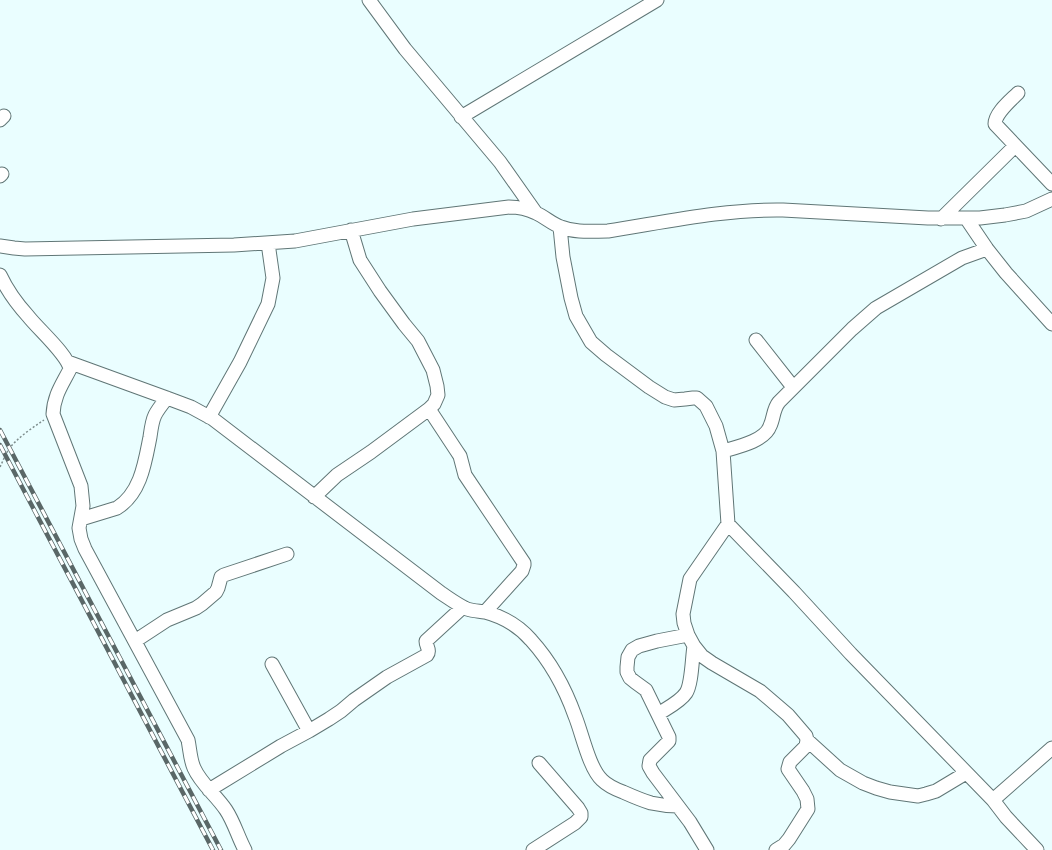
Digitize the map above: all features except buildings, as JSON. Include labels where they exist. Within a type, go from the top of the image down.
[{"type":"street","points":[[369,0],[405,50],[500,162],[536,213]]},
{"type":"street","points":[[461,117],[657,0]]},
{"type":"street","points":[[1018,93],[997,115],[995,124],[1052,184]]},
{"type":"street","points":[[941,219],[1015,146]]},
{"type":"street","points":[[0,246],[25,249],[234,245],[295,241],[413,219],[509,207],[517,207],[536,213],[560,227],[580,231],[608,231],[740,211],[762,210],[941,219],[1004,216],[1026,211],[1052,199]]},
{"type":"street","points":[[966,218],[987,250],[1052,324]]},
{"type":"street","points":[[560,227],[563,257],[571,298],[576,316],[591,342],[649,387],[665,397],[674,400],[698,398],[706,406],[716,426],[723,451],[728,524],[690,579],[682,614],[691,641],[702,656],[760,691],[788,715],[806,736],[807,740],[840,770],[863,783],[890,792],[918,796],[936,791],[966,773]]},
{"type":"street","points":[[314,497],[337,475],[360,460],[429,409],[434,404],[438,395],[433,370],[418,341],[380,291],[360,260],[351,230]]},
{"type":"street","points":[[208,417],[240,362],[268,304],[273,278],[268,243]]},
{"type":"street","points":[[723,451],[752,441],[766,433],[770,427],[776,405],[852,329],[876,308],[962,258],[987,250]]},
{"type":"street","points":[[0,275],[3,282],[27,316],[68,362],[70,370],[59,387],[53,414],[81,486],[83,506],[79,528],[85,549],[188,740],[191,760],[194,768],[203,783],[226,810],[245,850]]},
{"type":"street","points":[[756,340],[793,387]]},
{"type":"street","points":[[68,362],[167,398],[208,417],[441,593],[469,610],[485,612],[505,619],[519,628],[531,640],[552,668],[576,716],[590,759],[601,779],[608,785],[643,801],[661,805],[678,806]]},
{"type":"street","points":[[81,519],[117,508],[129,497],[144,468],[154,416],[167,398]]},
{"type":"street","points":[[429,409],[460,456],[465,475],[524,563],[522,571],[485,612]]},
{"type":"street","points":[[728,524],[794,592],[851,654],[993,800],[1006,817],[1037,850]]},
{"type":"street","points":[[135,641],[167,620],[202,604],[216,592],[221,577],[224,575],[287,554]]},
{"type":"street","points":[[209,790],[281,746],[309,731],[341,711],[387,677],[427,655],[429,650],[426,641],[463,607]]},
{"type":"street","points":[[691,641],[657,641],[639,646],[632,650],[628,657],[627,672],[630,678],[646,690],[669,737],[669,741],[650,760],[649,766],[652,773],[690,822],[708,850]]},
{"type":"street","points":[[658,714],[678,701],[686,693],[689,685],[691,641]]},
{"type":"street","points":[[272,664],[309,731]]},
{"type":"street","points":[[776,850],[784,845],[789,839],[808,809],[805,795],[788,769],[790,762],[806,746],[807,740]]},
{"type":"street","points":[[993,800],[1052,748]]},
{"type":"street","points":[[533,850],[575,823],[581,817],[581,813],[578,808],[539,764]]},
{"type":"path","points":[[0,467],[5,455],[16,442],[34,426],[53,414]]},
{"type":"railway","points":[[0,430],[221,850]]},
{"type":"railway","points":[[0,445],[213,850]]}]
